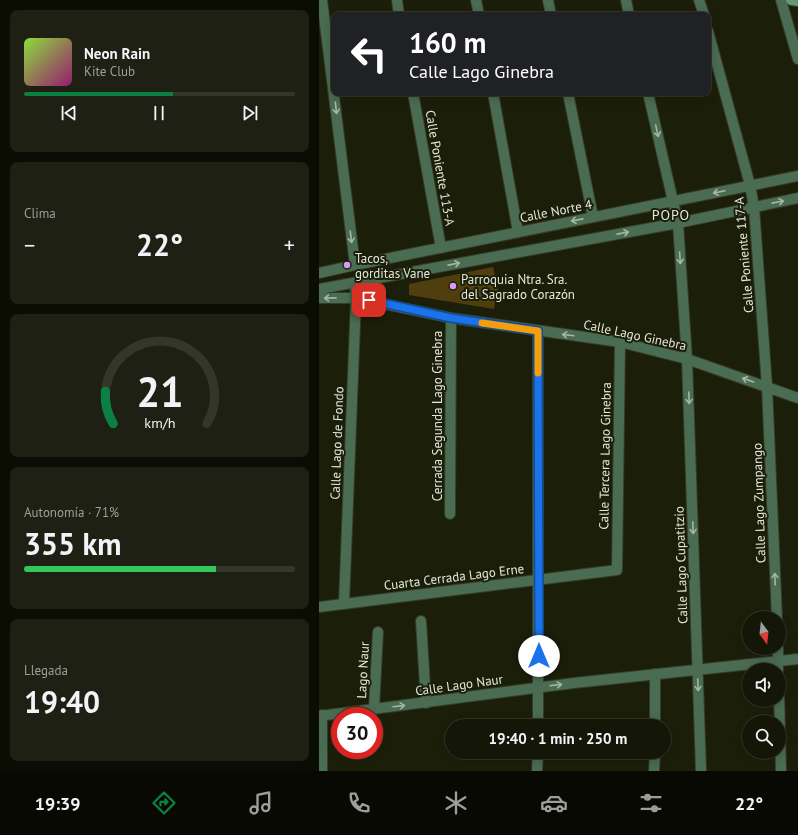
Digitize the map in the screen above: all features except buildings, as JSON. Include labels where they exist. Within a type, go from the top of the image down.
[{"type":"main road","points":[[791,0],[798,1]]},
{"type":"street","points":[[322,0],[331,72]]},
{"type":"street","points":[[397,0],[399,12]]},
{"type":"street","points":[[476,0],[478,12]]},
{"type":"street","points":[[548,0],[550,12]]},
{"type":"street","points":[[625,0],[628,12]]},
{"type":"street","points":[[699,0],[703,12]]},
{"type":"street","points":[[781,0],[798,59]]},
{"type":"street","name":"Calle Poniente 117-A","points":[[711,42],[750,185],[754,207],[767,386]]},
{"type":"street","points":[[334,96],[355,265]]},
{"type":"street","name":"Calle Poniente 113-A","points":[[414,96],[441,248]]},
{"type":"street","points":[[494,96],[518,232]]},
{"type":"street","points":[[568,96],[593,217]]},
{"type":"street","name":"Calle Lago Cupatitzio","points":[[649,96],[678,223],[687,359],[701,771]]},
{"type":"street","name":"Calle Norte 4","points":[[319,273],[798,176]]},
{"type":"street","points":[[319,289],[678,223],[798,198]]},
{"type":"street","name":"Calle Lago de Fondo","points":[[344,604],[356,298],[355,283]]},
{"type":"street","name":"Calle Lago Ginebra","points":[[319,298],[356,298],[451,318],[620,342],[687,359],[798,398]]},
{"type":"street","name":"Cerrada Segunda Lago Ginebra","points":[[450,514],[451,318]]},
{"type":"street","points":[[538,331],[538,719]]},
{"type":"street","name":"Calle Tercera Lago Ginebra","points":[[617,570],[620,342]]},
{"type":"street","name":"Calle Lago Zumpango","points":[[767,386],[777,611]]},
{"type":"street","name":"Cuarta Cerrada Lago Erne","points":[[319,607],[617,570]]},
{"type":"street","points":[[421,621],[426,703]]},
{"type":"street","name":"Lago Naur","points":[[374,707],[378,632]]},
{"type":"street","name":"Calle Lago Naur","points":[[785,663],[798,659]]},
{"type":"street","name":"Calle Lago Naur","points":[[383,708],[539,687],[697,669],[742,667]]},
{"type":"street","points":[[655,674],[655,719]]},
{"type":"street","points":[[779,707],[781,771]]},
{"type":"street","name":"Calle Lago Naur","points":[[321,716],[331,715]]},
{"type":"street","points":[[321,716],[322,771]]},
{"type":"street","points":[[537,771],[538,759]]},
{"type":"street","points":[[655,759],[655,771]]},
{"type":"slow traffic","points":[[482,323],[538,331],[538,373]]},
{"type":"place","name":"Tacos, gorditas Vane","points":[[347,265]]},
{"type":"place","name":"Parroquia Ntra. Sra. del Sagrado Corazón","points":[[453,286]]},
{"type":"district","name":"POPO","points":[[671,215]]},
{"type":"route","points":[[369,300],[451,318],[538,331],[539,656]]}]
